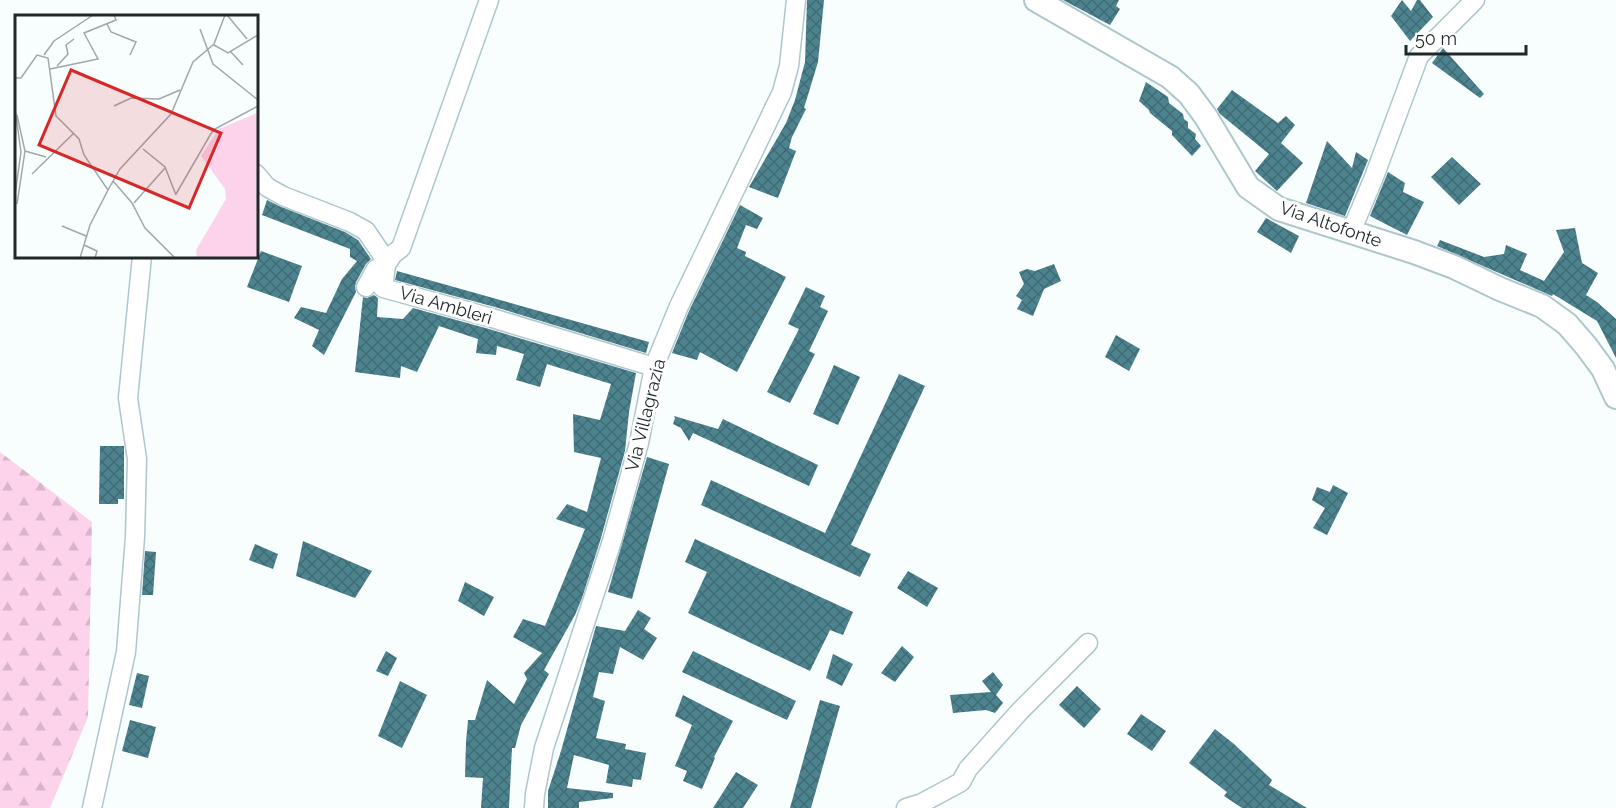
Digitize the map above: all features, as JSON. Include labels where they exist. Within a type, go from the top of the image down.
[{"type":"main road","name":"Via Altofonte","points":[[1036,0],[1170,77],[1189,94],[1206,117],[1248,187],[1279,209],[1414,252],[1542,306],[1567,324],[1586,346],[1603,369],[1616,397]]},
{"type":"street","points":[[366,287],[376,269],[386,265],[393,254],[401,248],[489,0]]},
{"type":"street","name":"Via Villagrazia","points":[[534,808],[544,748],[612,541],[639,443],[654,367],[679,306],[782,92],[789,66],[796,0]]},
{"type":"street","points":[[1351,232],[1419,56],[1475,0]]},
{"type":"street","name":"Via Ambleri","points":[[258,176],[267,187],[283,196],[350,222],[366,231],[386,265],[383,288],[654,367]]},
{"type":"street","points":[[92,808],[126,652],[135,537],[137,459],[128,398],[142,258]]},
{"type":"street","points":[[906,808],[922,803],[961,782],[968,769],[1020,711],[1088,642]]},
{"type":"green space","points":[[0,452],[92,522],[88,717],[50,808],[0,808]]},
{"type":"building","points":[[807,0],[824,0],[818,62],[804,108],[806,109],[789,148],[796,151],[778,198],[749,187],[786,123],[795,100],[805,62]]},
{"type":"building","points":[[1063,0],[1119,0],[1116,6],[1120,9],[1110,25]]},
{"type":"building","points":[[1402,0],[1411,11],[1417,0],[1420,0],[1433,17],[1410,41],[1391,16]]},
{"type":"building","points":[[1443,48],[1484,94],[1480,98],[1432,63]]},
{"type":"building","points":[[1146,82],[1168,97],[1169,103],[1183,114],[1184,119],[1188,122],[1188,128],[1196,134],[1195,139],[1201,146],[1192,156],[1172,135],[1172,131],[1139,101]]},
{"type":"building","points":[[1232,90],[1278,123],[1286,116],[1295,125],[1281,143],[1303,163],[1277,191],[1255,171],[1269,154],[1220,114],[1217,109]]},
{"type":"building","points":[[1327,141],[1352,168],[1356,152],[1368,160],[1345,216],[1306,203]]},
{"type":"building","points":[[1452,157],[1481,184],[1459,205],[1431,177]]},
{"type":"building","points":[[1388,172],[1405,183],[1403,192],[1424,202],[1407,235],[1370,216]]},
{"type":"building","points":[[267,200],[345,232],[358,240],[371,259],[356,282],[356,292],[324,355],[312,346],[319,330],[294,318],[301,307],[326,313],[342,279],[357,261],[350,257],[350,249],[262,215]]},
{"type":"building","points":[[740,205],[763,218],[757,229],[746,225],[737,248],[746,252],[745,256],[786,277],[737,372],[700,352],[697,360],[672,353],[689,311]]},
{"type":"building","points":[[1266,218],[1299,236],[1291,253],[1257,232]]},
{"type":"building","points":[[1575,228],[1582,263],[1598,273],[1586,295],[1616,319],[1616,358],[1597,321],[1553,294],[1552,296],[1437,246],[1440,240],[1484,257],[1504,254],[1506,245],[1527,254],[1520,270],[1544,281],[1564,252],[1556,230]]},
{"type":"building","points":[[261,251],[302,266],[289,302],[247,287]]},
{"type":"building","points":[[1054,264],[1061,281],[1044,289],[1033,316],[1017,309],[1022,300],[1016,296],[1024,284],[1019,272],[1027,269],[1035,271]]},
{"type":"building","points":[[397,271],[649,342],[646,353],[495,307],[395,280]]},
{"type":"building","points":[[806,287],[825,296],[820,307],[828,311],[809,351],[815,354],[790,403],[767,392],[799,329],[788,324]]},
{"type":"building","points":[[374,295],[378,298],[377,317],[403,319],[413,308],[636,373],[625,451],[582,598],[544,670],[549,674],[521,725],[515,748],[512,748],[509,808],[481,808],[483,778],[465,777],[468,720],[475,720],[487,680],[514,704],[527,679],[524,673],[542,653],[513,637],[523,619],[545,626],[585,529],[556,519],[567,504],[587,512],[601,458],[574,452],[573,414],[600,420],[611,384],[547,364],[540,387],[516,380],[524,354],[497,346],[496,355],[476,353],[478,339],[439,326],[417,372],[401,366],[400,378],[355,372],[363,297]]},
{"type":"building","points":[[1116,335],[1140,349],[1129,371],[1105,357]]},
{"type":"building","points":[[834,365],[860,377],[838,425],[813,414]]},
{"type":"building","points":[[899,374],[925,386],[851,545],[871,554],[860,577],[701,505],[711,480],[825,533]]},
{"type":"building","points":[[674,416],[718,429],[723,419],[818,465],[809,486],[693,433],[689,441],[681,428],[673,424]]},
{"type":"building","points":[[100,446],[124,446],[124,499],[118,499],[118,504],[99,504]]},
{"type":"building","points":[[647,457],[669,464],[632,599],[608,592]]},
{"type":"building","points":[[1333,485],[1348,493],[1327,535],[1313,528],[1325,508],[1312,500],[1317,487],[1330,492]]},
{"type":"building","points":[[695,539],[853,612],[843,635],[830,630],[810,671],[688,613],[707,572],[685,562]]},
{"type":"building","points":[[303,541],[372,571],[355,598],[296,576]]},
{"type":"building","points":[[255,544],[278,554],[273,569],[249,560]]},
{"type":"building","points":[[145,551],[156,552],[153,595],[142,595]]},
{"type":"building","points":[[908,571],[938,588],[927,607],[897,588]]},
{"type":"building","points":[[465,582],[494,597],[484,616],[458,601]]},
{"type":"building","points":[[638,610],[651,618],[644,629],[657,638],[643,660],[620,647],[613,674],[599,672],[593,697],[605,701],[596,738],[626,744],[625,749],[646,753],[641,780],[633,779],[632,787],[606,783],[609,765],[574,755],[567,788],[613,793],[613,798],[579,802],[579,808],[548,808],[548,791],[596,626],[625,631]]},
{"type":"building","points":[[902,646],[914,657],[895,682],[881,673]]},
{"type":"building","points":[[386,651],[397,658],[388,676],[376,671]]},
{"type":"building","points":[[693,651],[796,701],[787,720],[682,672]]},
{"type":"building","points":[[833,654],[853,664],[842,686],[826,678]]},
{"type":"building","points":[[993,672],[1003,685],[996,695],[1003,703],[995,713],[986,710],[953,713],[950,695],[991,692],[982,681]]},
{"type":"building","points":[[137,673],[149,676],[142,708],[129,705]]},
{"type":"building","points":[[400,681],[427,695],[402,748],[378,736]]},
{"type":"building","points":[[1077,686],[1101,709],[1084,728],[1059,705]]},
{"type":"building","points":[[683,695],[733,721],[714,757],[702,789],[683,781],[687,771],[675,766],[692,725],[675,716]]},
{"type":"building","points":[[820,700],[840,706],[811,808],[790,808]]},
{"type":"building","points":[[1141,714],[1166,731],[1152,751],[1127,734]]},
{"type":"building","points":[[130,720],[156,727],[148,758],[122,751]]},
{"type":"building","points":[[1215,729],[1272,780],[1269,785],[1307,808],[1242,808],[1224,796],[1227,792],[1189,763]]},
{"type":"building","points":[[736,772],[758,785],[743,808],[713,808]]}]
